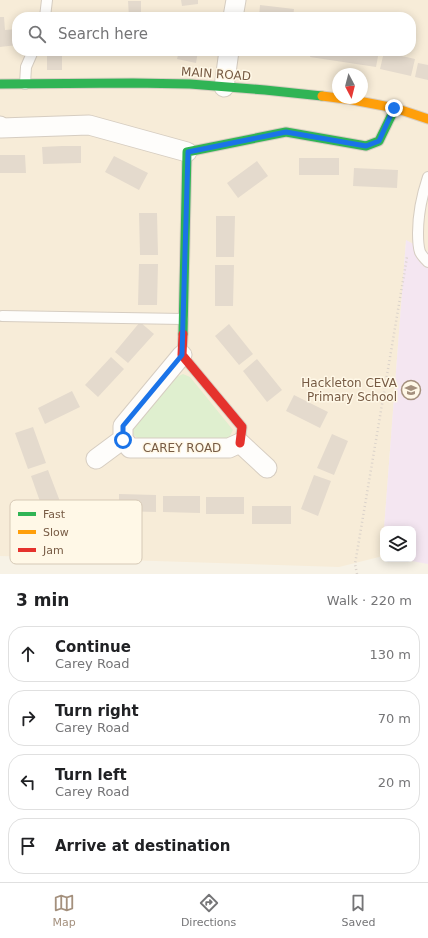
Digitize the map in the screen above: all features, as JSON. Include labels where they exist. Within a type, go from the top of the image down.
[{"type":"street","points":[[235,12],[236,0]]},
{"type":"street","points":[[224,86],[228,56]]},
{"type":"street","name":"MAIN ROAD","points":[[0,84],[133,83],[224,86],[353,100],[394,108],[428,119]]},
{"type":"street","points":[[0,126],[1,128],[89,126],[188,152],[286,132],[366,146],[379,141],[394,108]]},
{"type":"street","points":[[96,459],[123,440],[123,426],[182,355],[188,152]]},
{"type":"street","points":[[182,355],[242,427],[240,443],[267,468]]},
{"type":"street","name":"CAREY ROAD","points":[[123,440],[130,448],[229,448],[240,443]]},
{"type":"lane","points":[[46,12],[47,0]]},
{"type":"lane","points":[[25,84],[26,67],[31,56]]},
{"type":"lane","points":[[428,177],[422,194],[418,220],[419,250],[428,262]]},
{"type":"lane","points":[[2,316],[183,319]]},
{"type":"path","points":[[357,574],[354,564],[408,252]]},
{"type":"shaded area","points":[[0,0],[428,0],[428,252],[406,240],[384,526],[380,526],[380,557],[339,567],[142,561],[142,500],[10,500],[10,556],[0,556]]},
{"type":"shaded area","name":"Hackleton CEVA Primary School","points":[[406,240],[428,252],[428,564],[416,562],[416,526],[384,526]]},
{"type":"green space","points":[[183,374],[190,377],[233,430],[229,438],[222,440],[138,438],[133,435],[133,428],[177,377]]},
{"type":"building","points":[[181,0],[198,0],[198,4],[182,6]]},
{"type":"building","points":[[128,1],[141,1],[141,12],[129,12]]},
{"type":"building","points":[[260,5],[294,9],[294,12],[259,12]]},
{"type":"building","points":[[0,17],[4,17],[5,30],[12,29],[12,46],[0,47]]},
{"type":"building","points":[[47,56],[62,56],[62,70],[47,70]]},
{"type":"building","points":[[178,56],[197,56],[196,63],[177,59]]},
{"type":"building","points":[[310,56],[378,56],[376,67]]},
{"type":"building","points":[[383,56],[402,56],[415,59],[411,76],[380,69]]},
{"type":"building","points":[[418,63],[428,65],[428,80],[415,77]]},
{"type":"building","points":[[81,146],[81,163],[43,164],[42,147]]},
{"type":"building","points":[[0,155],[25,155],[26,173],[0,173]]},
{"type":"building","points":[[114,156],[148,173],[139,190],[105,172]]},
{"type":"building","points":[[299,158],[339,158],[339,175],[299,175]]},
{"type":"building","points":[[257,161],[268,176],[238,198],[227,183]]},
{"type":"building","points":[[354,168],[398,170],[397,188],[353,186]]},
{"type":"building","points":[[139,213],[157,213],[158,255],[140,255]]},
{"type":"building","points":[[216,216],[235,216],[234,257],[216,257]]},
{"type":"building","points":[[139,264],[158,264],[157,305],[138,305]]},
{"type":"building","points":[[215,265],[234,265],[233,306],[215,306]]},
{"type":"building","points":[[140,322],[154,334],[128,363],[115,352]]},
{"type":"building","points":[[229,324],[253,354],[239,365],[215,336]]},
{"type":"building","points":[[111,357],[124,369],[98,397],[85,385]]},
{"type":"building","points":[[257,359],[282,390],[267,402],[243,371]]},
{"type":"building","points":[[72,391],[80,407],[45,424],[38,408]]},
{"type":"building","points":[[294,395],[328,412],[320,428],[286,411]]},
{"type":"building","points":[[33,427],[46,463],[28,469],[15,433]]},
{"type":"building","points":[[332,434],[348,441],[334,475],[317,468]]},
{"type":"building","points":[[48,470],[59,500],[39,500],[31,476]]},
{"type":"building","points":[[314,475],[331,481],[318,516],[301,509]]},
{"type":"building","points":[[119,494],[156,495],[156,512],[142,512],[142,500],[119,500]]},
{"type":"building","points":[[163,496],[200,496],[200,513],[163,512]]},
{"type":"building","points":[[206,497],[244,497],[244,514],[206,514]]},
{"type":"building","points":[[252,506],[291,506],[291,524],[252,524]]},
{"type":"traffic: fast","points":[[0,84],[190,84],[322,96]]},
{"type":"traffic: fast","points":[[183,334],[187,152],[286,132],[366,146],[379,141],[395,108]]},
{"type":"traffic: slow","points":[[322,96],[395,108],[428,119]]},
{"type":"traffic: jam","points":[[183,334],[182,355],[242,427],[240,443]]},
{"type":"place","name":"Hackleton CEVA Primary School","points":[[411,390]]},
{"type":"route","points":[[123,440],[123,426],[182,355],[188,152],[286,132],[366,146],[379,141],[394,108]]}]
